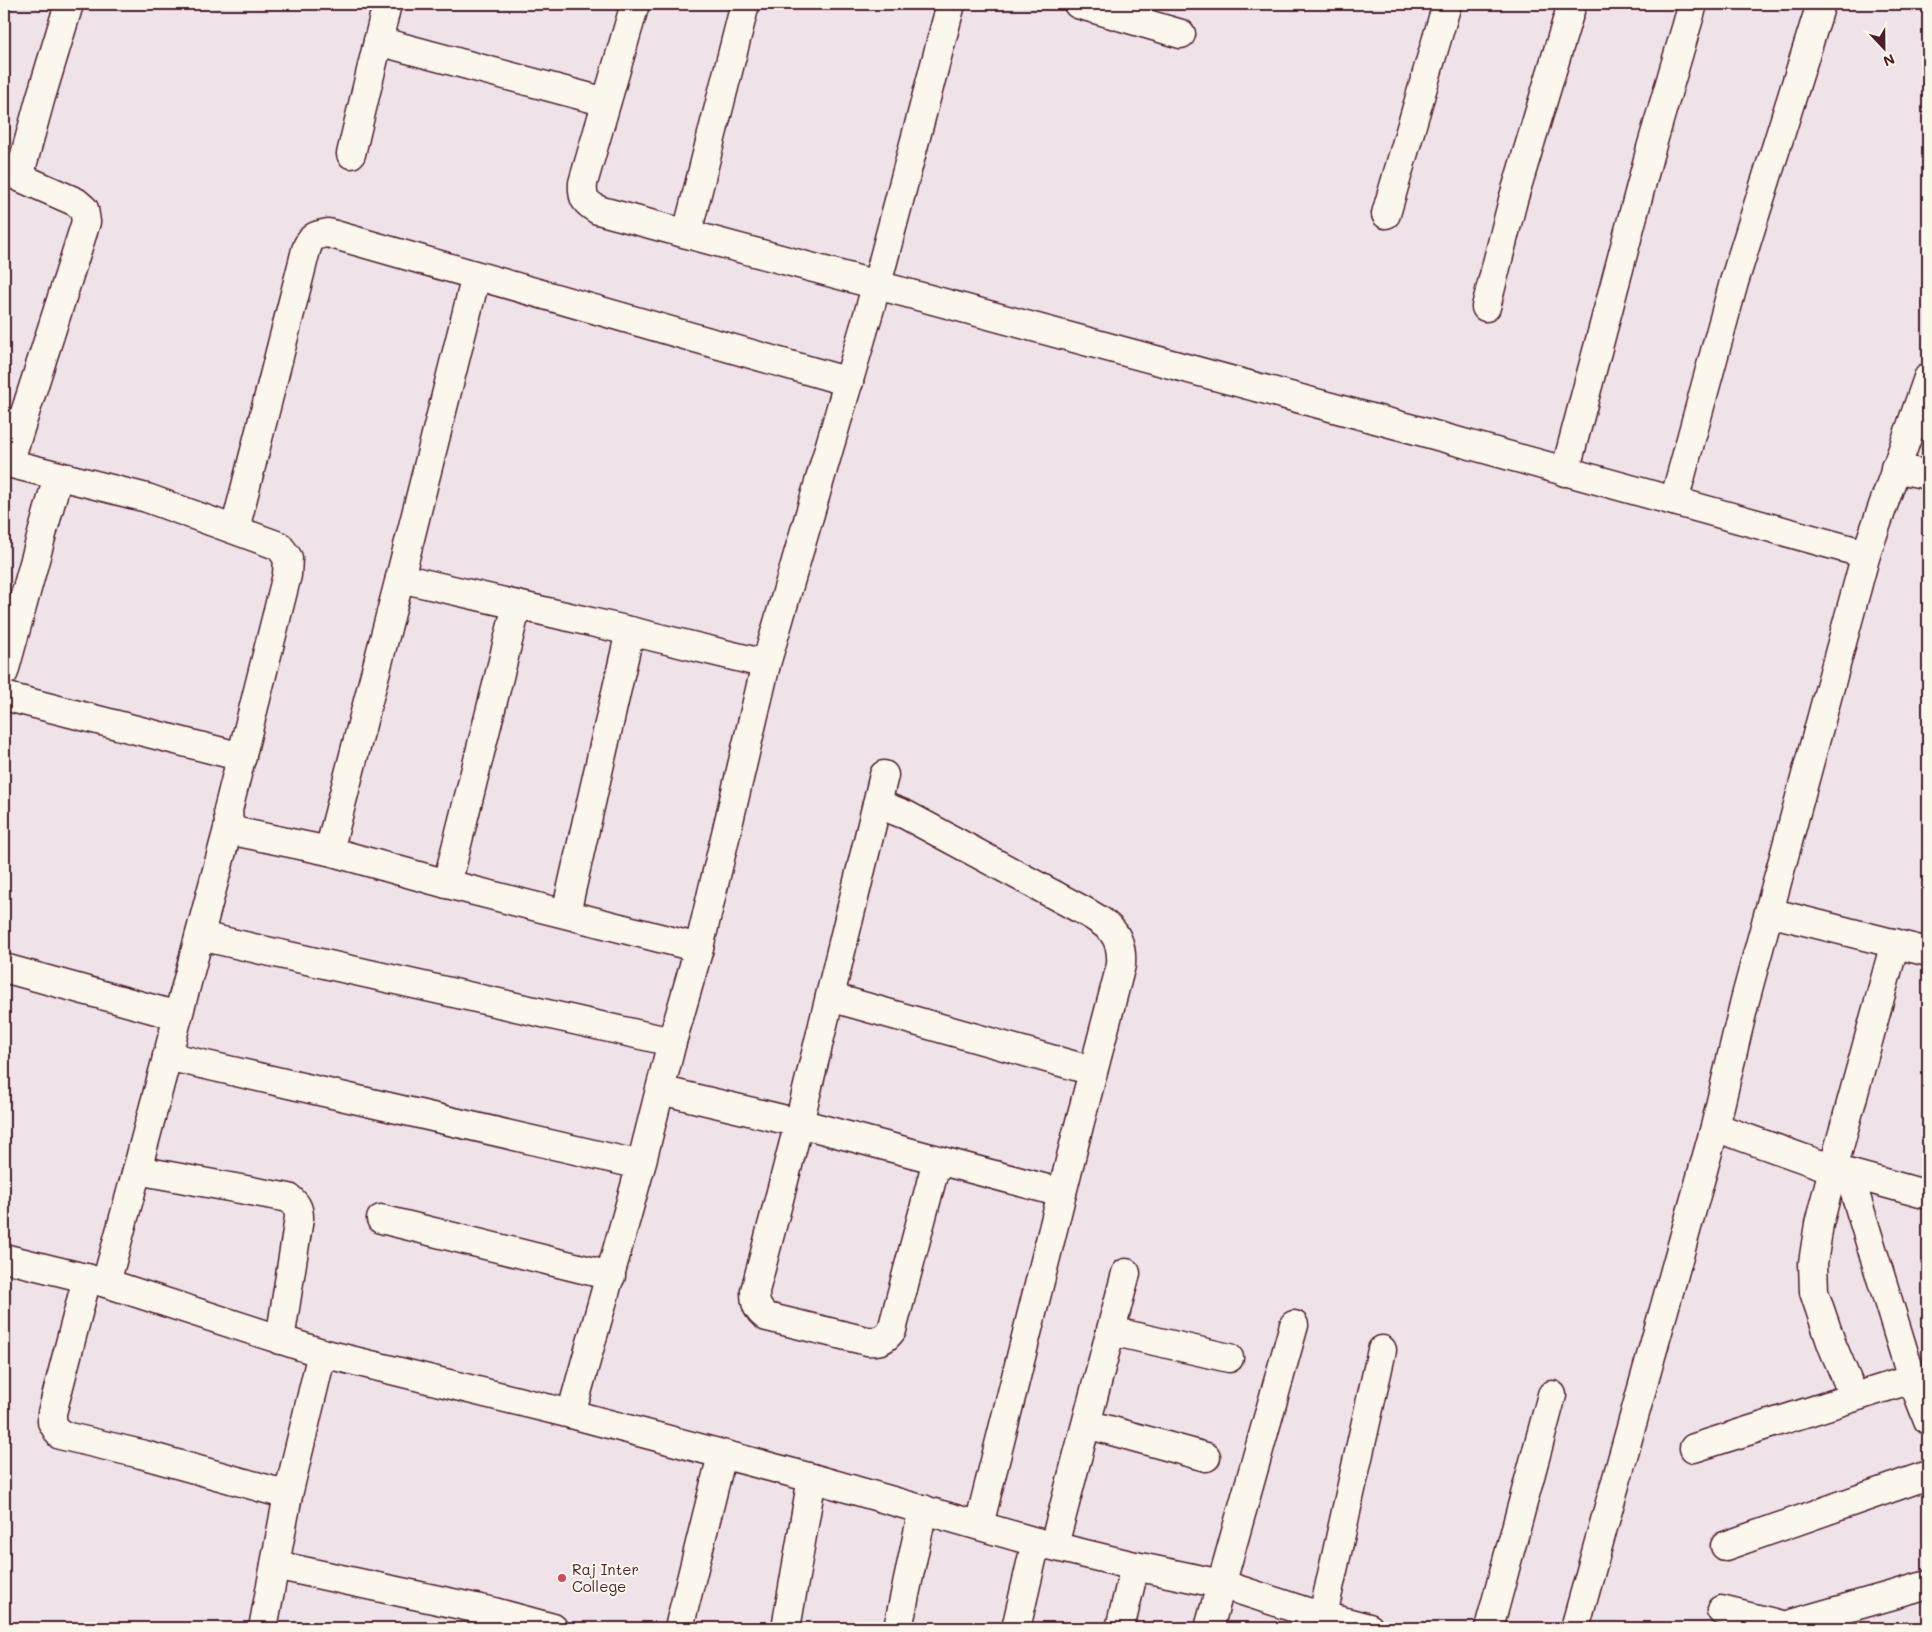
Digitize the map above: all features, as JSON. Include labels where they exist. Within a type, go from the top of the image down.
[{"type":"street","points":[[69,4],[40,100],[11,180],[76,202],[84,209],[86,222],[7,463],[147,498],[279,546],[288,558],[287,575],[228,810],[229,825],[137,1170],[52,1413],[52,1422],[60,1435],[141,1454],[288,1494]]},
{"type":"street","points":[[351,154],[386,4]]},
{"type":"street","points":[[634,4],[583,183],[582,193],[586,203],[598,210],[877,284],[1866,554]]},
{"type":"street","points":[[687,233],[745,4]]},
{"type":"street","points":[[572,1414],[699,948],[766,664],[877,284],[951,4]]},
{"type":"street","points":[[1078,4],[1181,34]]},
{"type":"street","points":[[1386,214],[1447,4]]},
{"type":"street","points":[[1486,307],[1513,200],[1572,4]]},
{"type":"street","points":[[1565,472],[1650,148],[1693,4]]},
{"type":"street","points":[[1674,501],[1734,282],[1821,4]]},
{"type":"street","points":[[378,41],[606,102]]},
{"type":"street","points":[[236,529],[309,240],[315,235],[328,233],[848,382]]},
{"type":"street","points":[[329,851],[476,276]]},
{"type":"street","points":[[1575,1628],[1715,1127],[1769,912],[1866,554],[1928,378]]},
{"type":"street","points":[[1896,468],[1928,475]]},
{"type":"street","points":[[4,672],[58,476]]},
{"type":"street","points":[[400,578],[766,664]]},
{"type":"street","points":[[448,884],[517,605]]},
{"type":"street","points":[[566,913],[630,631]]},
{"type":"street","points":[[4,696],[242,757]]},
{"type":"street","points":[[884,775],[799,1123],[755,1291],[758,1311],[767,1317],[866,1341],[878,1342],[886,1338],[892,1330],[937,1160]]},
{"type":"street","points":[[878,804],[906,815],[1110,926],[1122,952],[1121,965],[979,1525]]},
{"type":"street","points":[[229,825],[238,832],[329,851],[448,884],[699,948]]},
{"type":"street","points":[[1769,912],[1928,952]]},
{"type":"street","points":[[200,936],[672,1042]]},
{"type":"street","points":[[1854,1397],[1832,1345],[1814,1292],[1813,1264],[1819,1224],[1841,1172],[1895,943]]},
{"type":"street","points":[[4,968],[178,1016]]},
{"type":"street","points":[[830,997],[1093,1071]]},
{"type":"street","points":[[167,1056],[641,1166]]},
{"type":"street","points":[[660,1090],[799,1123],[1062,1193]]},
{"type":"street","points":[[1715,1127],[1841,1172],[1928,1195]]},
{"type":"street","points":[[137,1170],[289,1198],[295,1203],[299,1210],[299,1218],[280,1340]]},
{"type":"street","points":[[1841,1172],[1912,1379],[1928,1420]]},
{"type":"street","points":[[382,1219],[611,1276]]},
{"type":"street","points":[[4,1258],[97,1280],[322,1353],[572,1414],[1134,1566],[1221,1584],[1308,1618],[1369,1628]]},
{"type":"street","points":[[1016,1628],[1087,1424],[1126,1273]]},
{"type":"street","points":[[1209,1628],[1294,1325]]},
{"type":"street","points":[[1111,1332],[1229,1358]]},
{"type":"street","points":[[1308,1618],[1382,1350]]},
{"type":"street","points":[[263,1628],[288,1494],[322,1353]]},
{"type":"street","points":[[1694,1448],[1912,1379]]},
{"type":"street","points":[[1489,1628],[1552,1394]]},
{"type":"street","points":[[1087,1424],[1206,1457]]},
{"type":"street","points":[[679,1628],[722,1455]]},
{"type":"street","points":[[1726,1546],[1928,1475]]},
{"type":"street","points":[[786,1628],[812,1478]]},
{"type":"street","points":[[898,1628],[923,1509]]},
{"type":"street","points":[[275,1566],[494,1612],[553,1628]]},
{"type":"street","points":[[1120,1628],[1134,1566]]},
{"type":"street","points":[[1721,1610],[1789,1627],[1928,1584]]},
{"type":"place","name":"Raj Inter College","points":[[562,1578]]}]
